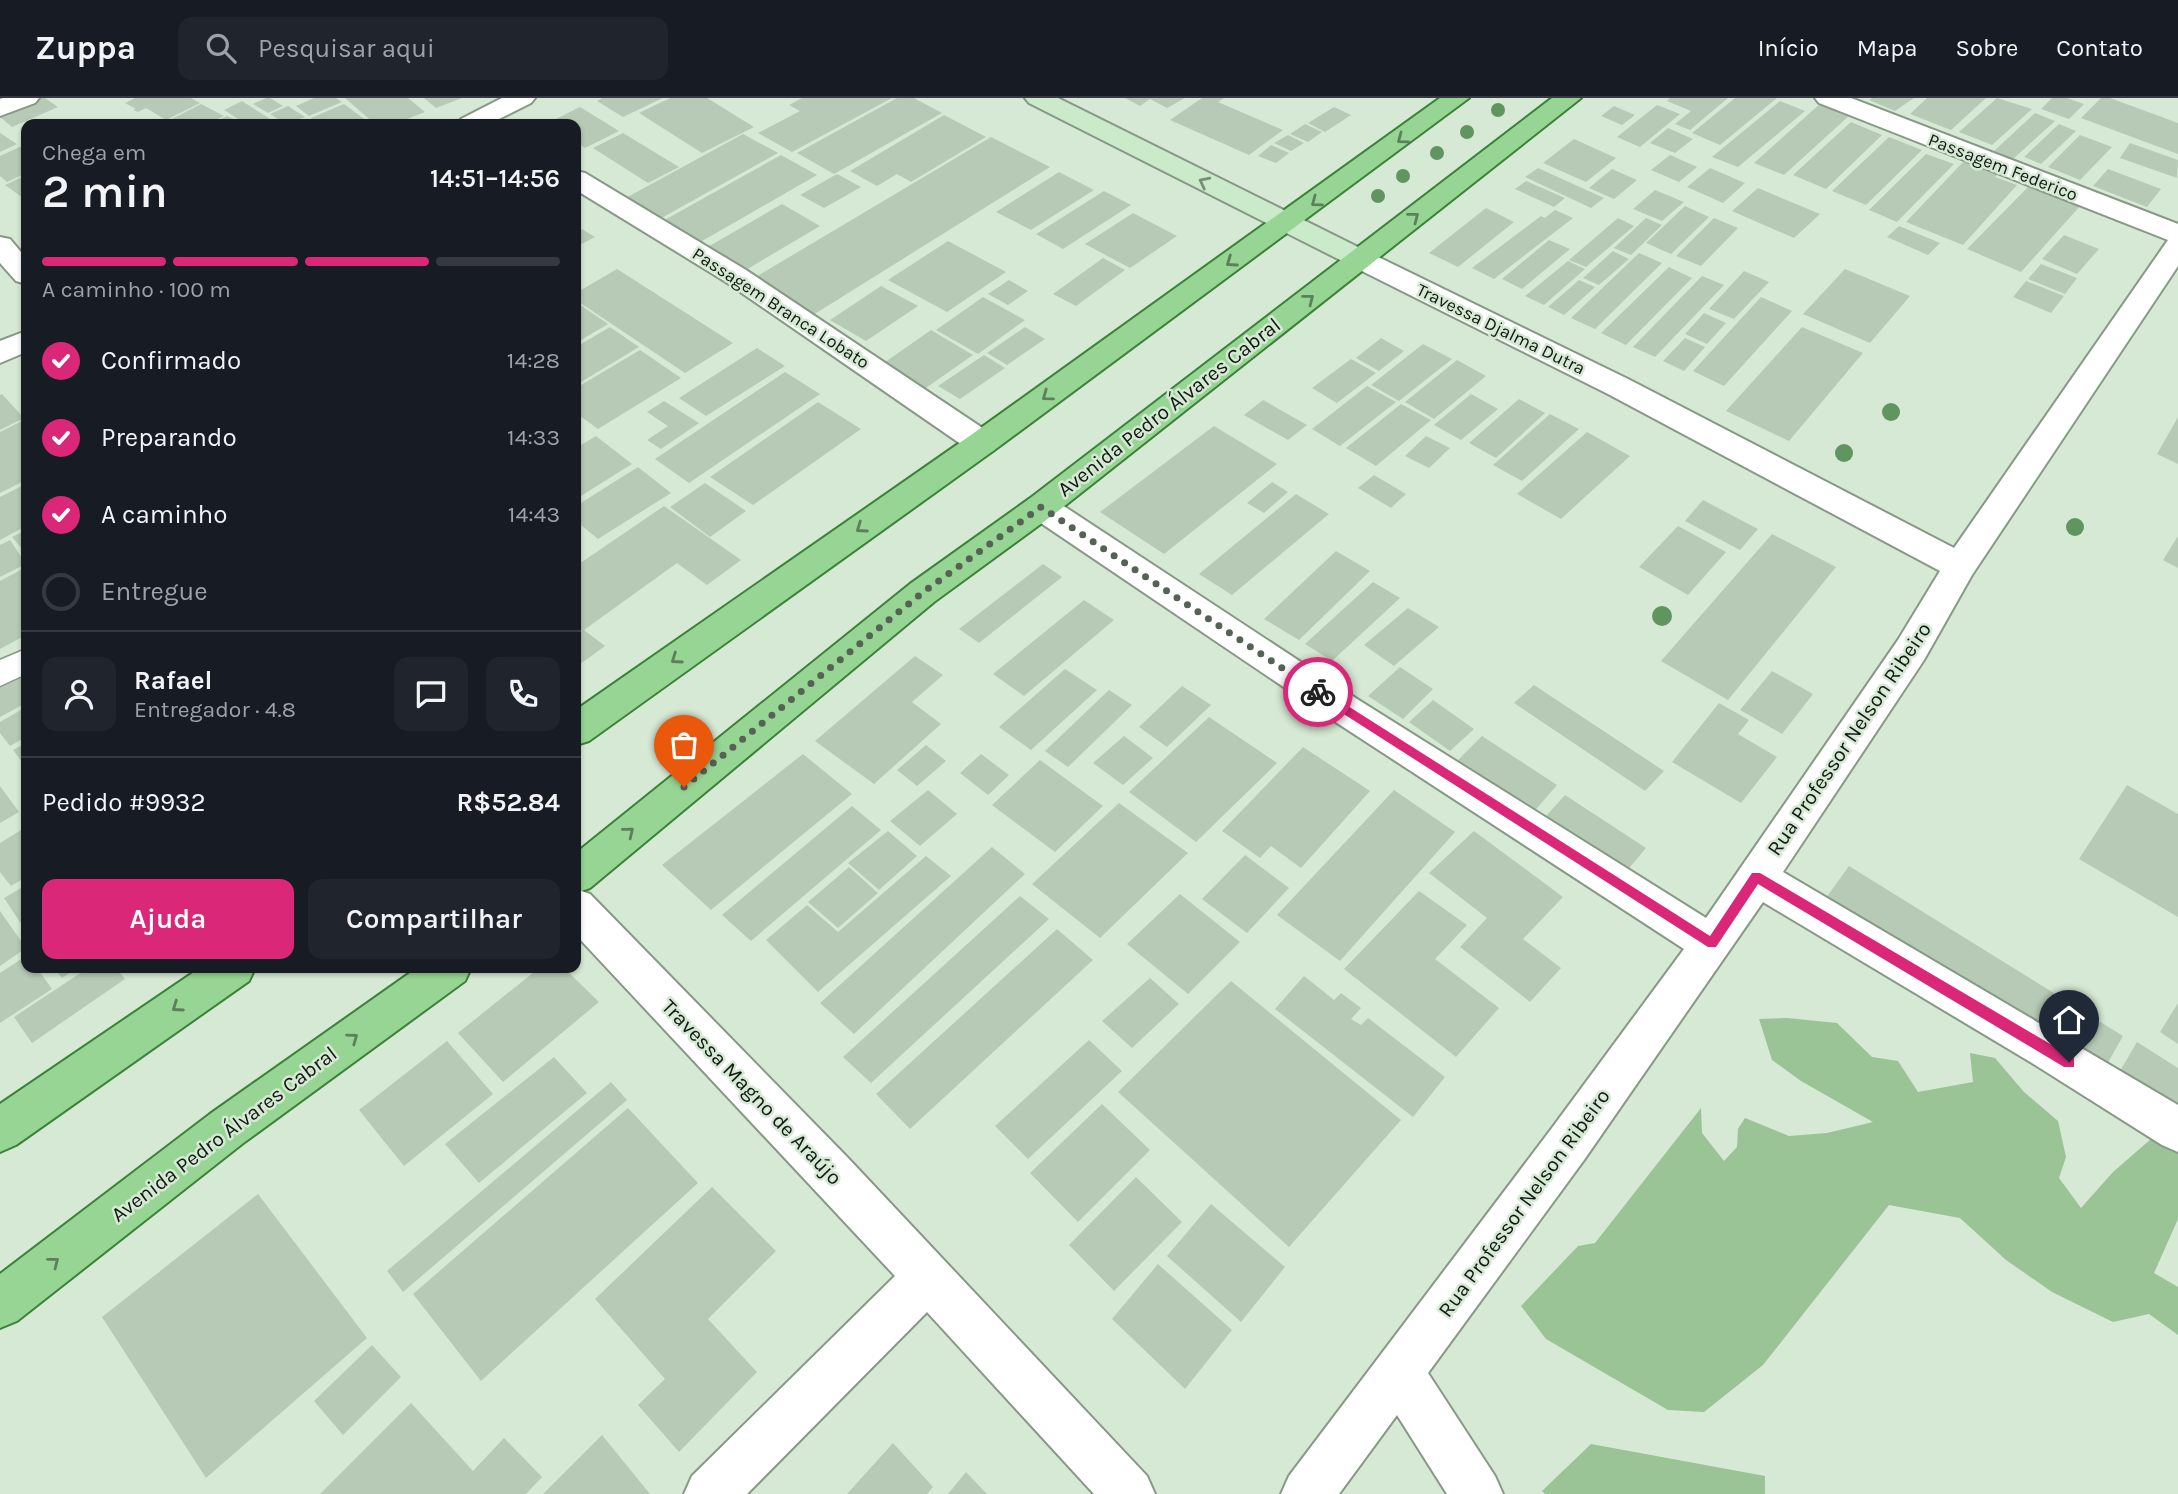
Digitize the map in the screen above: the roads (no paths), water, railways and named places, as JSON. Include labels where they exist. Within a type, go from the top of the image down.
[{"type":"main road","points":[[581,726],[1287,224],[1456,98]]},
{"type":"main road","name":"Avenida Pedro Álvares Cabral","points":[[581,872],[922,593],[1041,507],[1568,98]]},
{"type":"main road","points":[[0,1130],[227,973]]},
{"type":"main road","name":"Avenida Pedro Álvares Cabral","points":[[0,1304],[226,1129],[443,973]]},
{"type":"street","points":[[0,108],[26,98]]},
{"type":"street","name":"Travessa Djalma Dutra","points":[[1038,98],[1619,387],[1960,566]]},
{"type":"street","name":"Passagem Federico","points":[[1828,98],[2178,234]]},
{"type":"street","points":[[487,119],[514,99]]},
{"type":"street","name":"Passagem Branca Lobato","points":[[581,182],[736,276],[982,443]]},
{"type":"street","points":[[0,245],[21,269]]},
{"type":"street","name":"Rua Professor Nelson Ribeiro","points":[[1307,1494],[1399,1373],[1712,944],[1911,650],[1960,566],[2178,245]]},
{"type":"street","points":[[0,353],[21,342]]},
{"type":"street","points":[[1041,507],[1345,709],[1712,944]]},
{"type":"street","points":[[1756,877],[2047,1049],[2178,1130]]},
{"type":"street","name":"Travessa Magno de Araújo","points":[[581,912],[1129,1494]]},
{"type":"street","points":[[710,1494],[928,1278]]},
{"type":"street","points":[[1399,1373],[1477,1494]]},
{"type":"lane","points":[[0,674],[21,663]]}]
